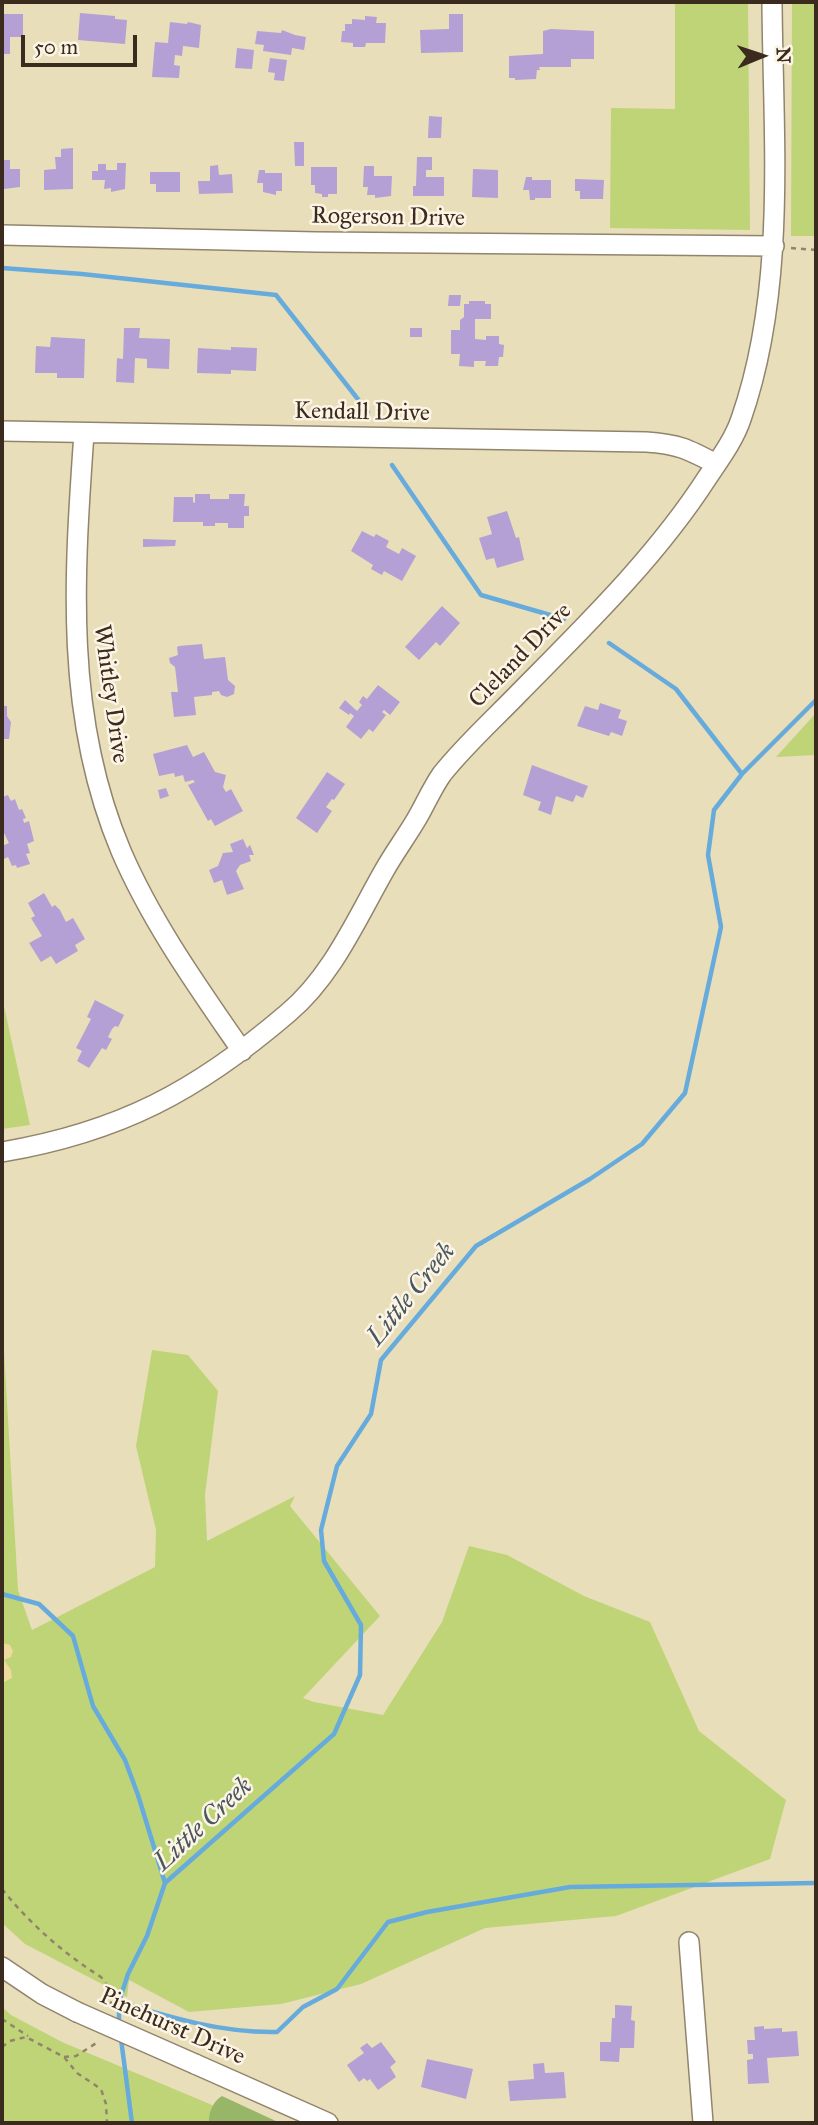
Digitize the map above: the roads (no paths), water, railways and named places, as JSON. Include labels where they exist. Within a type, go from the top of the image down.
[{"type":"street","name":"Cleland Drive","points":[[2,1152],[38,1146],[103,1128],[149,1108],[194,1085],[242,1051],[293,1009],[351,934],[385,868],[441,775],[636,570],[684,514],[740,423],[758,360],[770,294],[774,246],[772,2]]},
{"type":"street","name":"Rogerson Drive","points":[[2,235],[316,242],[774,246]]},
{"type":"street","name":"Kendall Drive","points":[[2,431],[659,443],[684,447],[716,464]]},
{"type":"street","name":"Whitley Drive","points":[[84,433],[75,574],[75,624],[86,734],[101,793],[121,851],[147,906],[171,947],[242,1051]]},
{"type":"street","points":[[689,1942],[703,2123]]},
{"type":"street","name":"Pinehurst Drive","points":[[2,1967],[42,1994],[77,2012],[328,2123]]},
{"type":"waterway","points":[[2,268],[276,295],[368,412]]},
{"type":"waterway","points":[[392,465],[481,595],[564,619]]},
{"type":"waterway","points":[[609,643],[676,689],[742,774]]},
{"type":"waterway","name":"Little Creek","points":[[119,2023],[119,2002],[128,1974],[147,1936],[165,1883],[334,1734],[360,1675],[361,1625],[324,1561],[321,1530],[337,1466],[371,1414],[381,1360],[476,1246],[590,1179],[642,1144],[685,1093],[721,927],[708,855],[714,810],[742,774],[816,700]]},
{"type":"waterway","points":[[2,1594],[39,1604],[73,1636],[93,1706],[125,1760],[165,1883]]},
{"type":"waterway","points":[[119,2002],[217,2027],[277,2032],[303,2007],[337,1989],[388,1922],[427,1912],[570,1887],[816,1883]]},
{"type":"waterway","name":"Little Creek","points":[[121,2039],[132,2123]]}]
